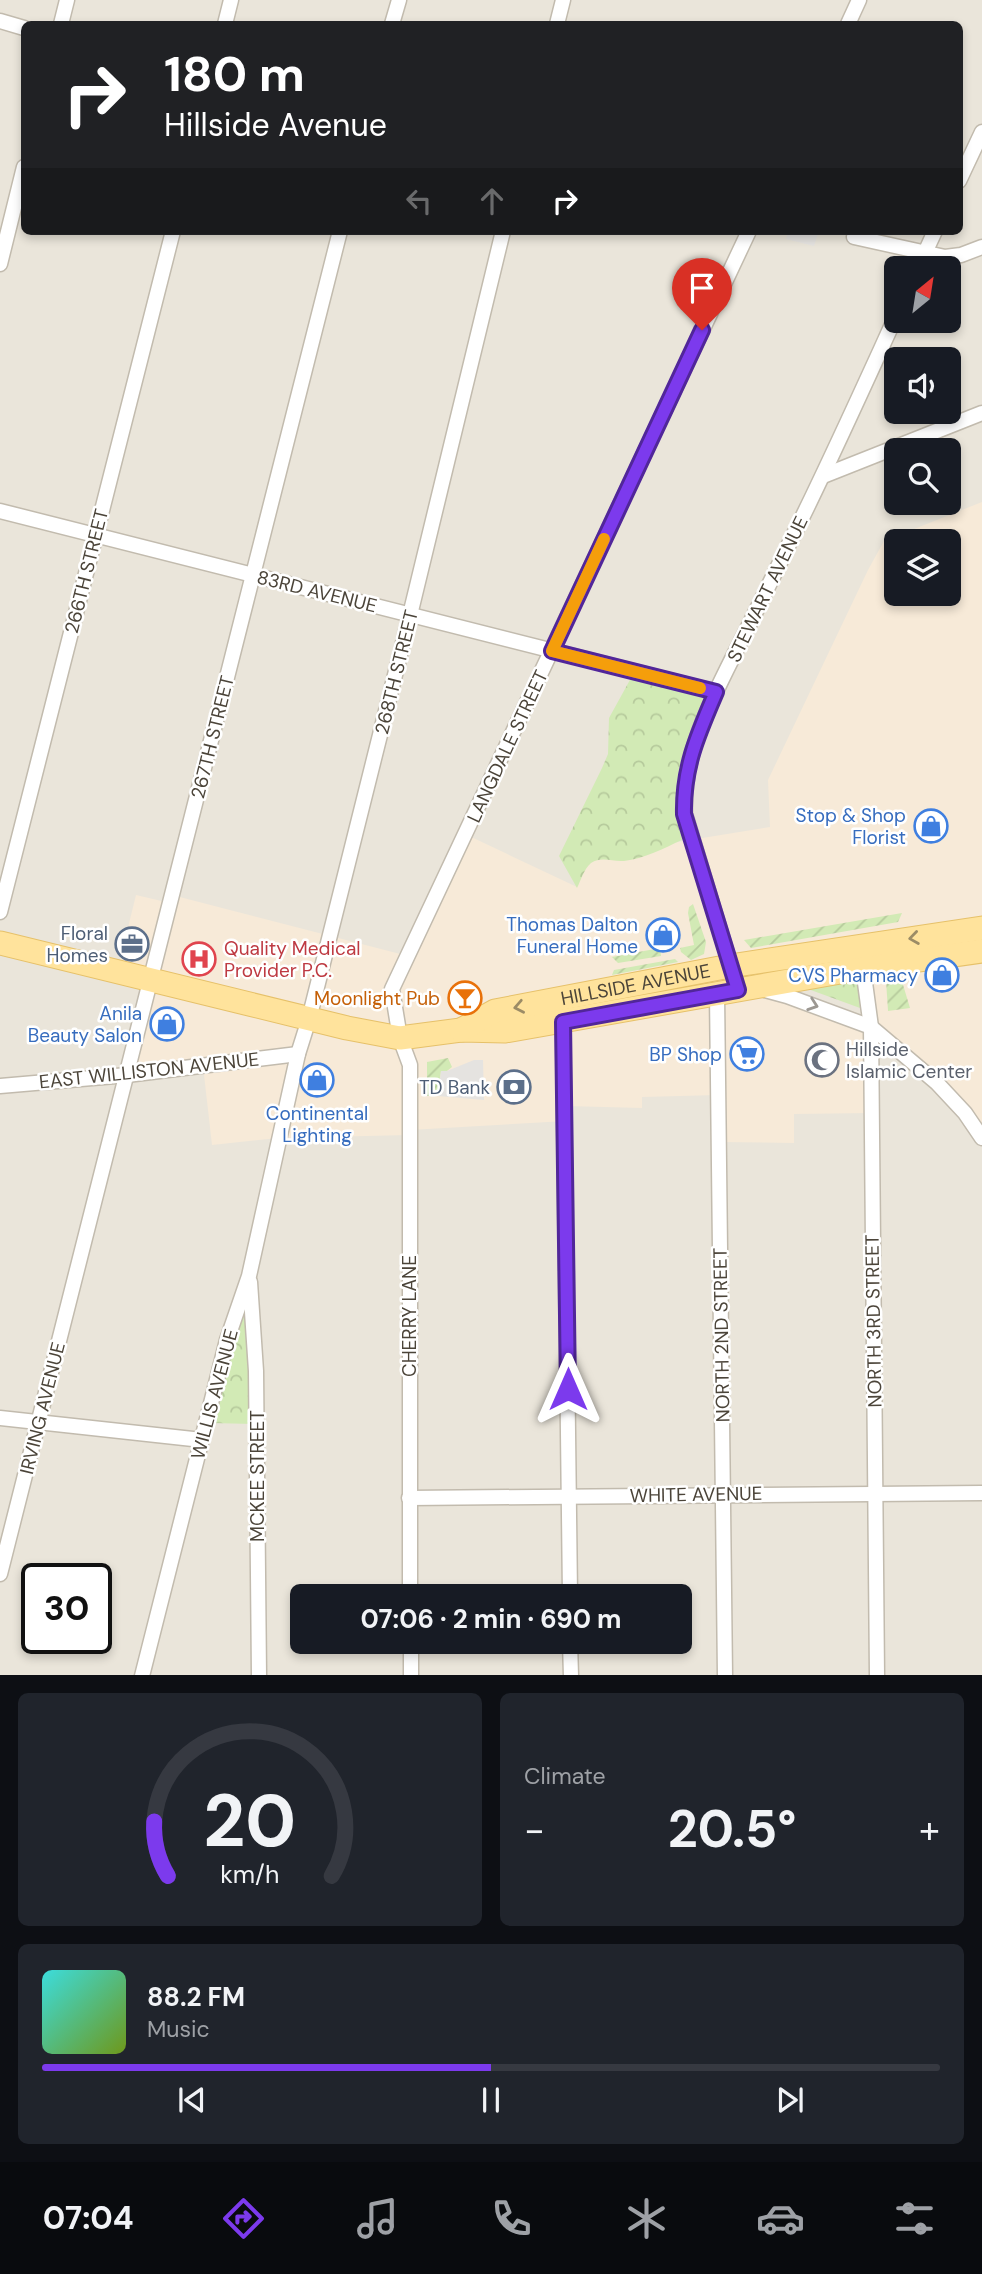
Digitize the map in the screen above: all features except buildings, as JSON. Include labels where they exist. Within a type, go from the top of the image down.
[{"type":"main road","name":"HILLSIDE AVENUE","points":[[461,1030],[495,1011],[730,966],[982,928]]},
{"type":"main road","name":"HILLSIDE AVENUE","points":[[0,943],[309,1019],[400,1038],[461,1030],[505,1031],[863,968],[982,951]]},
{"type":"street","points":[[62,21],[67,0]]},
{"type":"street","points":[[226,21],[231,0]]},
{"type":"street","points":[[394,21],[399,0]]},
{"type":"street","points":[[557,21],[563,0]]},
{"type":"street","points":[[849,21],[859,0]]},
{"type":"street","points":[[0,21],[21,27]]},
{"type":"street","points":[[963,172],[982,132]]},
{"type":"street","points":[[0,264],[21,179]]},
{"type":"street","name":"266TH STREET","points":[[0,912],[172,235]]},
{"type":"street","name":"267TH STREET","points":[[84,1242],[339,235]]},
{"type":"street","name":"268TH STREET","points":[[284,1112],[410,615],[502,235]]},
{"type":"street","name":"LANGDALE STREET","points":[[400,1038],[392,989],[747,235]]},
{"type":"street","points":[[924,256],[933,235]]},
{"type":"street","points":[[854,237],[945,257],[961,255],[982,247]]},
{"type":"street","name":"STEWART AVENUE","points":[[736,991],[684,814],[688,764],[716,692],[823,476],[888,333]]},
{"type":"street","points":[[823,476],[982,413]]},
{"type":"street","name":"83RD AVENUE","points":[[0,511],[716,692]]},
{"type":"street","name":"NORTH 3RD STREET","points":[[863,968],[871,1027],[877,1675]]},
{"type":"street","points":[[736,991],[780,993],[871,1027],[937,1083],[965,1113],[982,1139]]},
{"type":"street","name":"NORTH 2ND STREET","points":[[725,1675],[723,1494],[736,991]]},
{"type":"street","points":[[563,1022],[566,1076],[570,1584]]},
{"type":"street","name":"CHERRY LANE","points":[[400,1038],[410,1065],[410,1584]]},
{"type":"street","name":"EAST WILLISTON AVENUE","points":[[0,1086],[298,1054]]},
{"type":"street","name":"WILLIS AVENUE","points":[[142,1675],[227,1340],[249,1276],[284,1112]]},
{"type":"street","name":"IRVING AVENUE","points":[[0,1574],[84,1242]]},
{"type":"street","name":"MCKEE STREET","points":[[249,1276],[256,1371],[259,1675]]},
{"type":"street","points":[[0,1418],[202,1440]]},
{"type":"street","name":"WHITE AVENUE","points":[[409,1498],[982,1493]]},
{"type":"street","points":[[411,1654],[411,1675]]},
{"type":"street","points":[[570,1654],[571,1675]]},
{"type":"shaded area","points":[[0,0],[982,0],[982,1675],[0,1675]]},
{"type":"shaded area","points":[[787,235],[818,235],[814,246],[786,239]]},
{"type":"shaded area","points":[[982,502],[982,928],[783,958],[462,1030],[753,988],[870,1027],[863,968],[982,951],[982,1138],[965,1113],[871,1028],[871,1113],[794,1114],[794,1143],[719,1142],[718,1095],[642,1097],[642,1108],[566,1106],[566,1121],[410,1130],[410,1135],[278,1138],[212,1145],[203,1066],[127,1075],[150,980],[117,972],[136,895],[170,903],[172,895],[408,956],[467,835],[577,887],[573,859],[770,827],[768,780],[884,541],[884,606],[961,606],[961,529],[914,529],[949,515],[961,515],[961,510]]},
{"type":"shaded area","points":[[474,1060],[483,1060],[484,1100],[438,1096],[441,1071]]},
{"type":"green space","points":[[631,678],[707,699],[681,769],[682,840],[631,860],[595,861],[586,868],[577,888],[559,856],[608,754],[609,718]]},
{"type":"green space","points":[[693,904],[706,942],[704,954],[691,960],[680,948],[694,945],[688,913]]},
{"type":"green space","points":[[902,913],[898,922],[751,948],[744,940]]},
{"type":"green space","points":[[660,948],[661,956],[618,963],[612,957]]},
{"type":"green space","points":[[675,959],[678,962],[612,975],[614,970]]},
{"type":"green space","points":[[901,978],[910,1008],[888,1011],[886,980]]},
{"type":"green space","points":[[858,980],[860,1008],[808,989]]},
{"type":"green space","points":[[448,1058],[452,1067],[441,1071],[438,1096],[427,1096],[427,1062]]},
{"type":"green space","points":[[244,1311],[254,1424],[210,1423]]},
{"type":"slow traffic","points":[[604,539],[552,651],[700,688]]},
{"type":"place","name":"Stop & Shop Florist","points":[[931,826]]},
{"type":"place","name":"Thomas Dalton Funeral Home","points":[[663,935]]},
{"type":"place","name":"Floral Homes","points":[[132,944]]},
{"type":"place","name":"Quality Medical Provider P.C.","points":[[199,959]]},
{"type":"place","name":"CVS Pharmacy","points":[[942,975]]},
{"type":"place","name":"Moonlight Pub","points":[[465,998]]},
{"type":"place","name":"Anila Beauty Salon","points":[[167,1024]]},
{"type":"place","name":"BP Shop","points":[[747,1054]]},
{"type":"place","name":"Hillside Islamic Center","points":[[822,1060]]},
{"type":"place","name":"Continental Lighting","points":[[317,1080]]},
{"type":"place","name":"TD Bank","points":[[514,1087]]},
{"type":"route","points":[[568,1389],[563,1022],[738,990],[684,814],[688,764],[716,692],[552,651],[702,330]]}]
